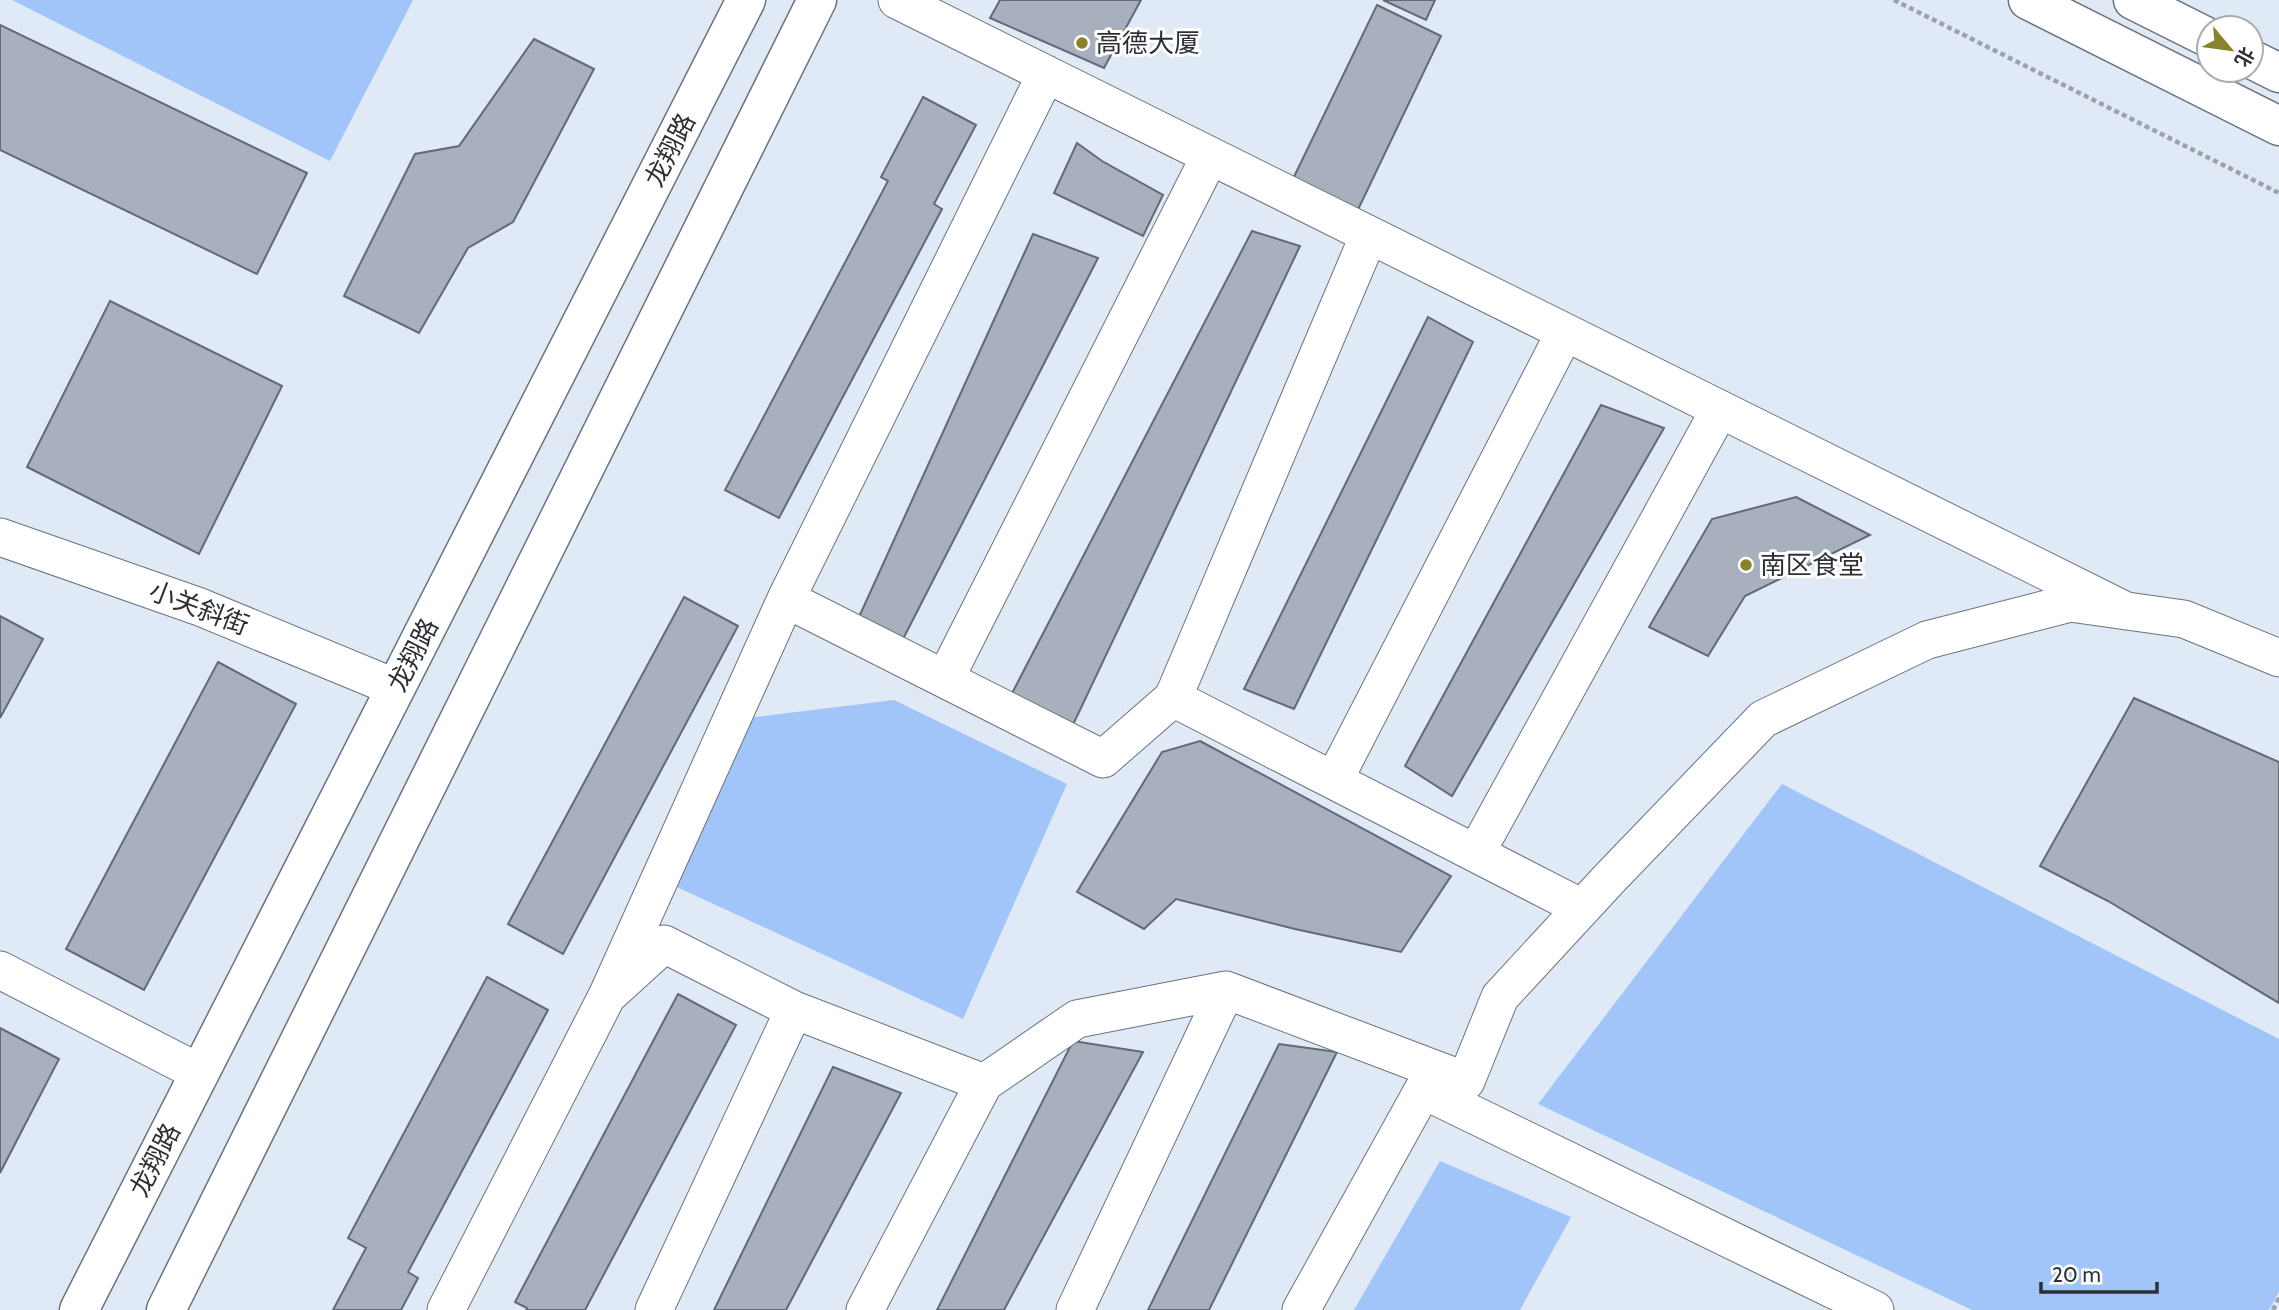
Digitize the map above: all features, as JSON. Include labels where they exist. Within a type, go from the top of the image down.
[{"type":"street","name":"龙翔路","points":[[79,1310],[746,0]]},
{"type":"street","points":[[169,1309],[817,0]]},
{"type":"street","points":[[897,0],[2126,611]]},
{"type":"street","points":[[2028,0],[2279,126]]},
{"type":"street","points":[[2133,0],[2195,31]]},
{"type":"street","points":[[446,1310],[607,996],[786,599],[1046,74]]},
{"type":"street","points":[[946,679],[1210,156]]},
{"type":"street","points":[[786,599],[1103,759],[1172,698],[1369,235]]},
{"type":"street","points":[[1334,780],[1565,332]]},
{"type":"street","points":[[1476,853],[1720,409]]},
{"type":"street","name":"小关斜街","points":[[0,537],[200,607],[396,688]]},
{"type":"street","points":[[1466,1081],[1500,997],[1763,719],[1927,640],[2070,603],[2184,619],[2279,658]]},
{"type":"street","points":[[1172,698],[1582,908]]},
{"type":"street","points":[[607,996],[664,944],[794,1010],[984,1083]]},
{"type":"street","points":[[0,970],[200,1073]]},
{"type":"street","points":[[865,1310],[984,1083],[1077,1019],[1226,990],[1466,1081]]},
{"type":"street","points":[[1075,1310],[1226,990]]},
{"type":"street","points":[[654,1310],[794,1010]]},
{"type":"street","points":[[1301,1310],[1423,1090],[1466,1081]]},
{"type":"street","points":[[1423,1090],[1875,1310]]},
{"type":"path","points":[[1894,0],[2279,193]]},
{"type":"path","points":[[2273,1310],[2279,1297]]},
{"type":"shaded area","points":[[12,0],[413,0],[330,161]]},
{"type":"shaded area","points":[[894,700],[1067,784],[963,1019],[642,871],[716,722]]},
{"type":"shaded area","points":[[1782,784],[2279,1039],[2279,1292],[2269,1310],[1972,1310],[1538,1104]]},
{"type":"shaded area","points":[[1440,1161],[1571,1217],[1520,1310],[1354,1310]]},
{"type":"building","name":"高德大厦","points":[[1000,0],[1141,0],[1104,68],[990,18]]},
{"type":"building","points":[[1383,0],[1435,0],[1426,20]]},
{"type":"building","points":[[1377,5],[1441,36],[1355,216],[1290,185]]},
{"type":"building","points":[[0,25],[307,173],[257,274],[0,150]]},
{"type":"building","points":[[534,39],[594,69],[513,222],[468,248],[419,333],[344,296],[415,154],[459,146]]},
{"type":"building","points":[[923,97],[976,125],[934,204],[942,209],[779,518],[725,490],[888,181],[881,177]]},
{"type":"building","points":[[1077,143],[1102,161],[1163,195],[1143,236],[1054,193]]},
{"type":"building","points":[[1252,231],[1300,246],[1071,729],[1009,699]]},
{"type":"building","points":[[1033,234],[1098,258],[901,643],[854,628]]},
{"type":"building","points":[[110,301],[282,386],[199,554],[27,467]]},
{"type":"building","points":[[1428,317],[1473,342],[1294,709],[1244,689]]},
{"type":"building","points":[[1601,405],[1664,428],[1452,796],[1405,766]]},
{"type":"building","name":"南区食堂","points":[[1796,497],[1870,535],[1745,596],[1708,656],[1649,627],[1712,519]]},
{"type":"building","points":[[684,597],[738,626],[563,954],[508,924]]},
{"type":"building","points":[[0,616],[43,639],[0,718]]},
{"type":"building","points":[[218,662],[296,704],[144,990],[66,949]]},
{"type":"building","points":[[2134,698],[2279,762],[2279,1003],[2108,901],[2040,866]]},
{"type":"building","points":[[1200,741],[1451,876],[1401,952],[1176,899],[1144,929],[1077,892],[1162,752]]},
{"type":"building","points":[[487,977],[548,1010],[408,1272],[418,1278],[401,1310],[333,1310],[366,1248],[348,1238]]},
{"type":"building","points":[[678,994],[736,1025],[585,1310],[526,1310],[527,1308],[515,1302]]},
{"type":"building","points":[[0,1028],[59,1059],[0,1173]]},
{"type":"building","points":[[1073,1041],[1143,1052],[1004,1310],[937,1310]]},
{"type":"building","points":[[1279,1044],[1337,1052],[1209,1310],[1148,1310]]},
{"type":"building","points":[[833,1067],[901,1093],[786,1310],[714,1310]]},
{"type":"place","name":"高德大厦","points":[[1082,43]]},
{"type":"place","name":"南区食堂","points":[[1746,565]]}]
